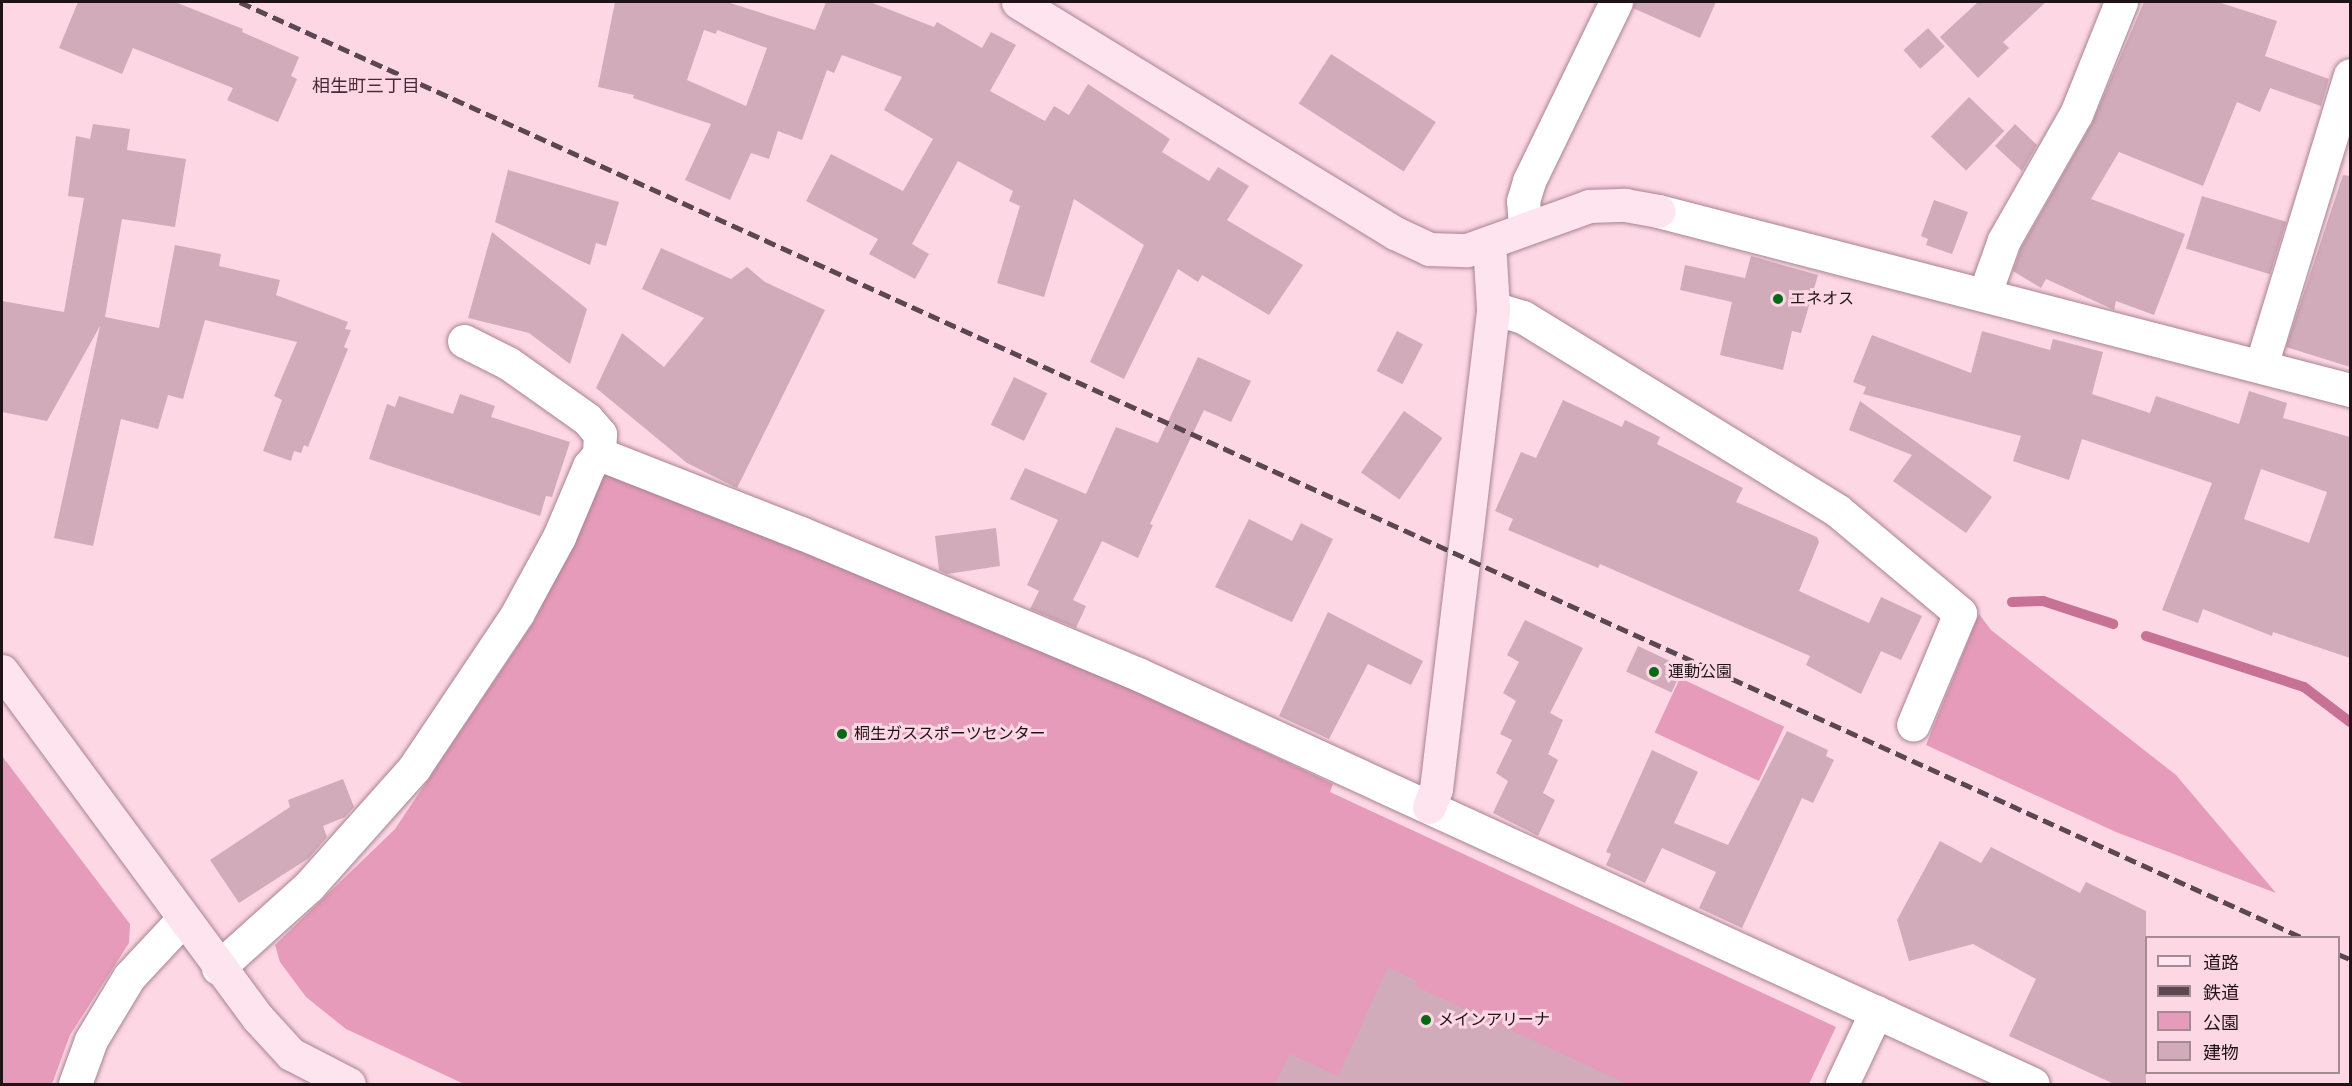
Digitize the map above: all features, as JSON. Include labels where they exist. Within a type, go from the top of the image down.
[{"type":"street","points":[[1018,2],[1418,245],[1445,252],[1489,243],[1525,227],[1596,205],[1625,205],[1658,211],[1984,293],[2350,390]]},
{"type":"street","points":[[1525,227],[1523,201],[1529,181],[1616,2]]},
{"type":"street","points":[[1984,293],[2004,240],[2076,114],[2121,2]]},
{"type":"street","points":[[2261,366],[2350,75]]},
{"type":"street","points":[[1429,807],[1436,789],[1493,308],[1489,243]]},
{"type":"street","points":[[1493,308],[1523,317],[1838,511],[1960,613],[1913,725]]},
{"type":"street","points":[[218,968],[309,886],[414,768],[528,595],[560,537],[589,466],[599,454],[600,434],[587,419],[508,363],[464,341]]},
{"type":"street","points":[[599,454],[801,533],[1086,652],[2033,1084]]},
{"type":"street","points":[[2,671],[218,968],[291,1054],[349,1084]]},
{"type":"street","points":[[75,1084],[91,1040],[129,977],[183,919]]},
{"type":"street","points":[[1842,1084],[1876,1012]]},
{"type":"green space","name":"桐生ガススポーツセンター","points":[[614,469],[1132,689],[1333,784],[1330,792],[1836,1027],[1809,1084],[464,1084],[346,1029],[306,997],[280,962],[275,945],[395,829],[535,620],[602,475]]},
{"type":"green space","points":[[1979,614],[1991,630],[2176,775],[2276,893],[2116,832],[1926,745]]},
{"type":"green space","points":[[1680,678],[1784,727],[1759,781],[1655,732]]},
{"type":"green space","points":[[2,756],[130,924],[129,943],[70,1035],[52,1084],[2,1084]]},
{"type":"building","points":[[78,2],[175,2],[243,29],[242,32],[299,57],[291,76],[297,79],[278,122],[227,100],[233,88],[133,48],[122,74],[59,48]]},
{"type":"building","points":[[615,2],[727,2],[815,30],[826,2],[870,2],[934,27],[937,22],[982,48],[991,32],[1016,45],[990,91],[1045,121],[1054,106],[1069,115],[1088,84],[1170,139],[1162,152],[1209,181],[1218,167],[1249,186],[1227,220],[1303,265],[1269,315],[1202,275],[1198,282],[1178,269],[1124,379],[1090,362],[1144,245],[1074,199],[1044,297],[997,283],[1020,206],[1009,201],[1013,191],[958,161],[912,244],[929,254],[915,279],[869,254],[878,239],[806,201],[831,154],[903,191],[933,139],[884,110],[902,77],[842,55],[834,73],[827,70],[802,140],[778,131],[769,159],[751,153],[730,200],[685,180],[711,124],[633,98],[634,95],[598,87]],"holes":[[[704,30],[716,34],[717,30],[767,48],[746,106],[687,80]]]},
{"type":"building","points":[[1635,2],[1716,2],[1700,38],[1633,8]]},
{"type":"building","points":[[1978,2],[2046,2],[2003,42],[2009,48],[1978,78],[1940,37]]},
{"type":"building","points":[[2144,2],[2218,2],[2277,21],[2265,56],[2329,79],[2321,106],[2270,88],[2260,112],[2237,102],[2203,186],[2119,152],[2091,199],[2185,234],[2154,315],[2116,301],[2114,310],[2046,279],[2041,288],[2013,271],[2021,248],[2092,123]]},
{"type":"building","points":[[1928,28],[1945,47],[1920,69],[1903,50]]},
{"type":"building","points":[[1331,54],[1436,122],[1404,172],[1299,103]]},
{"type":"building","points":[[1969,97],[2004,131],[1966,171],[1931,137]]},
{"type":"building","points":[[93,124],[130,129],[127,150],[186,159],[175,227],[122,219],[105,317],[159,328],[175,245],[221,254],[219,266],[280,280],[276,295],[348,322],[345,329],[351,330],[344,347],[348,349],[308,447],[304,445],[301,453],[294,451],[291,461],[263,451],[282,400],[274,396],[297,342],[205,320],[183,399],[168,395],[158,429],[121,419],[93,546],[54,538],[100,326],[47,421],[2,412],[2,301],[64,312],[84,198],[68,196],[76,136],[90,139]]},
{"type":"building","points":[[2015,124],[2037,145],[2022,171],[1995,146]]},
{"type":"building","points":[[508,170],[619,202],[606,246],[596,243],[590,265],[495,222]]},
{"type":"building","points":[[2343,175],[2350,176],[2350,367],[2286,347]]},
{"type":"building","points":[[2202,196],[2286,222],[2270,274],[2186,249]]},
{"type":"building","points":[[1934,200],[1968,212],[1952,254],[1926,245],[1928,239],[1921,236]]},
{"type":"building","points":[[492,232],[587,309],[570,364],[529,333],[468,318]]},
{"type":"building","points":[[661,248],[731,279],[747,267],[765,282],[825,310],[737,488],[687,463],[596,388],[622,333],[664,367],[704,318],[642,289]]},
{"type":"building","points":[[1751,256],[1818,275],[1801,333],[1792,331],[1783,370],[1720,355],[1732,302],[1680,290],[1685,265],[1745,278]]},
{"type":"building","points":[[1397,331],[1423,344],[1402,384],[1377,371]]},
{"type":"building","points":[[1982,331],[2050,350],[2053,339],[2103,352],[2092,394],[2150,413],[2156,396],[2239,424],[2249,391],[2287,403],[2283,418],[2350,437],[2350,658],[2273,632],[2272,636],[2203,609],[2198,623],[2162,610],[2212,483],[2082,439],[2069,480],[2013,461],[2021,436],[1863,394],[1866,387],[1853,382],[1872,335],[1971,373]],"holes":[[[2261,469],[2327,492],[2309,543],[2244,519]]]},
{"type":"building","points":[[1198,357],[1251,381],[1231,422],[1204,410],[1150,524],[1153,525],[1138,558],[1102,541],[1073,600],[1086,606],[1076,628],[1030,609],[1039,591],[1027,585],[1058,520],[1010,499],[1025,468],[1086,494],[1116,427],[1158,443]]},
{"type":"building","points":[[1014,377],[1047,393],[1024,441],[991,425]]},
{"type":"building","points":[[460,394],[495,406],[491,417],[570,442],[552,497],[546,496],[540,516],[369,459],[387,404],[395,407],[399,396],[453,414]]},
{"type":"building","points":[[1563,400],[1622,427],[1625,420],[1660,437],[1657,444],[1743,488],[1736,502],[1817,537],[1819,542],[1799,591],[1869,623],[1881,597],[1922,616],[1901,660],[1881,651],[1861,694],[1806,665],[1810,656],[1600,564],[1598,568],[1508,530],[1513,519],[1495,511],[1521,452],[1536,458]]},
{"type":"building","points":[[1860,401],[1992,497],[1966,533],[1893,481],[1912,455],[1849,430]]},
{"type":"building","points":[[1404,411],[1443,438],[1399,499],[1361,472]]},
{"type":"building","points":[[1249,519],[1292,541],[1301,523],[1333,539],[1292,622],[1215,587]]},
{"type":"building","points":[[996,528],[1000,566],[947,574],[939,570],[935,536]]},
{"type":"building","points":[[1328,612],[1423,661],[1411,685],[1368,664],[1329,739],[1279,716]]},
{"type":"building","points":[[1525,620],[1583,648],[1550,713],[1563,720],[1548,754],[1558,760],[1543,793],[1555,800],[1538,836],[1493,813],[1508,781],[1496,773],[1512,740],[1500,734],[1516,701],[1503,693],[1519,662],[1507,655]]},
{"type":"building","points":[[1638,646],[1683,667],[1671,693],[1626,671]]},
{"type":"building","points":[[1787,731],[1828,750],[1826,756],[1834,760],[1813,803],[1802,798],[1742,928],[1699,908],[1716,872],[1662,848],[1645,883],[1606,865],[1611,854],[1606,852],[1652,750],[1698,772],[1674,823],[1728,845]]},
{"type":"building","points":[[343,779],[354,807],[345,817],[323,826],[327,837],[309,858],[239,903],[210,860],[290,807],[288,800]]},
{"type":"building","points":[[1940,841],[1981,863],[1991,847],[2080,893],[2086,882],[2146,911],[2146,1084],[2114,1084],[2009,1036],[2036,979],[1973,944],[1909,961],[1897,920]]},
{"type":"building","name":"メインアリーナ","points":[[1388,967],[1417,981],[1415,986],[1628,1084],[1275,1084],[1290,1054],[1338,1076]]},
{"type":"waterway","points":[[2012,602],[2043,601],[2113,624]]},
{"type":"waterway","points":[[2146,636],[2304,687],[2350,722]]},
{"type":"railway","points":[[240,2],[2299,936]]},
{"type":"railway","points":[[2340,955],[2350,959]]},
{"type":"place","name":"エネオス","points":[[1778,299]]},
{"type":"place","name":"運動公園","points":[[1654,672]]},
{"type":"place","name":"桐生ガススポーツセンター","points":[[842,734]]},
{"type":"place","name":"メインアリーナ","points":[[1426,1020]]},
{"type":"district","name":"相生町三丁目","points":[[366,86]]}]
